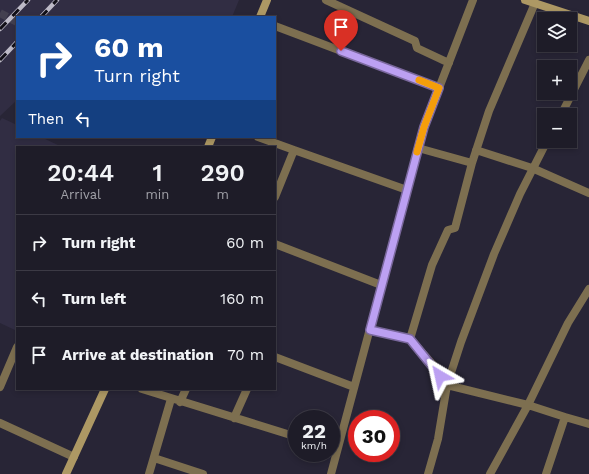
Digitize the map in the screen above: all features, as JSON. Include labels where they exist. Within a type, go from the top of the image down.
[{"type":"main road","points":[[260,16],[266,0]]},
{"type":"main road","points":[[524,0],[589,21]]},
{"type":"main road","points":[[66,474],[105,390]]},
{"type":"street","points":[[326,0],[415,41],[417,48],[449,63]]},
{"type":"street","points":[[340,430],[370,330],[424,127],[473,0]]},
{"type":"street","points":[[410,339],[432,265],[448,230],[455,228],[472,163],[489,111],[535,3]]},
{"type":"street","points":[[276,26],[439,88]]},
{"type":"street","points":[[565,108],[589,60]]},
{"type":"street","points":[[261,138],[407,190]]},
{"type":"street","points":[[418,148],[472,163]]},
{"type":"street","points":[[428,474],[438,439],[447,385],[494,254],[532,168],[543,148]]},
{"type":"street","points":[[276,195],[294,150]]},
{"type":"street","points":[[476,150],[532,168],[589,194]]},
{"type":"street","points":[[276,244],[381,285]]},
{"type":"street","points":[[490,474],[528,405],[568,323],[589,289]]},
{"type":"street","points":[[370,330],[410,339],[434,366],[447,385],[528,405],[589,424]]},
{"type":"street","points":[[0,387],[16,348]]},
{"type":"street","points":[[276,357],[354,387]]},
{"type":"street","points":[[145,390],[288,434]]},
{"type":"street","points":[[180,402],[186,390]]},
{"type":"street","points":[[234,418],[247,390]]},
{"type":"street","points":[[149,474],[171,399]]},
{"type":"street","points":[[546,474],[565,417]]},
{"type":"street","points":[[0,423],[74,457]]},
{"type":"street","points":[[154,458],[203,474]]},
{"type":"street","points":[[331,474],[332,462]]},
{"type":"shaded area","points":[[0,0],[239,0],[232,16],[16,16],[16,101],[0,116]]},
{"type":"shaded area","points":[[2,118],[16,125],[16,138],[43,138],[60,146],[16,146],[16,331],[0,323],[0,121]]},
{"type":"tunnel","points":[[0,13],[16,21]]},
{"type":"railway","points":[[0,29],[28,0]]},
{"type":"railway","points":[[42,16],[57,0]]},
{"type":"railway","points":[[0,60],[16,43]]},
{"type":"slow traffic","points":[[417,152],[424,127],[439,88],[419,80]]},
{"type":"route","points":[[341,51],[439,88],[424,127],[370,330],[410,339],[434,366],[440,376]]}]
